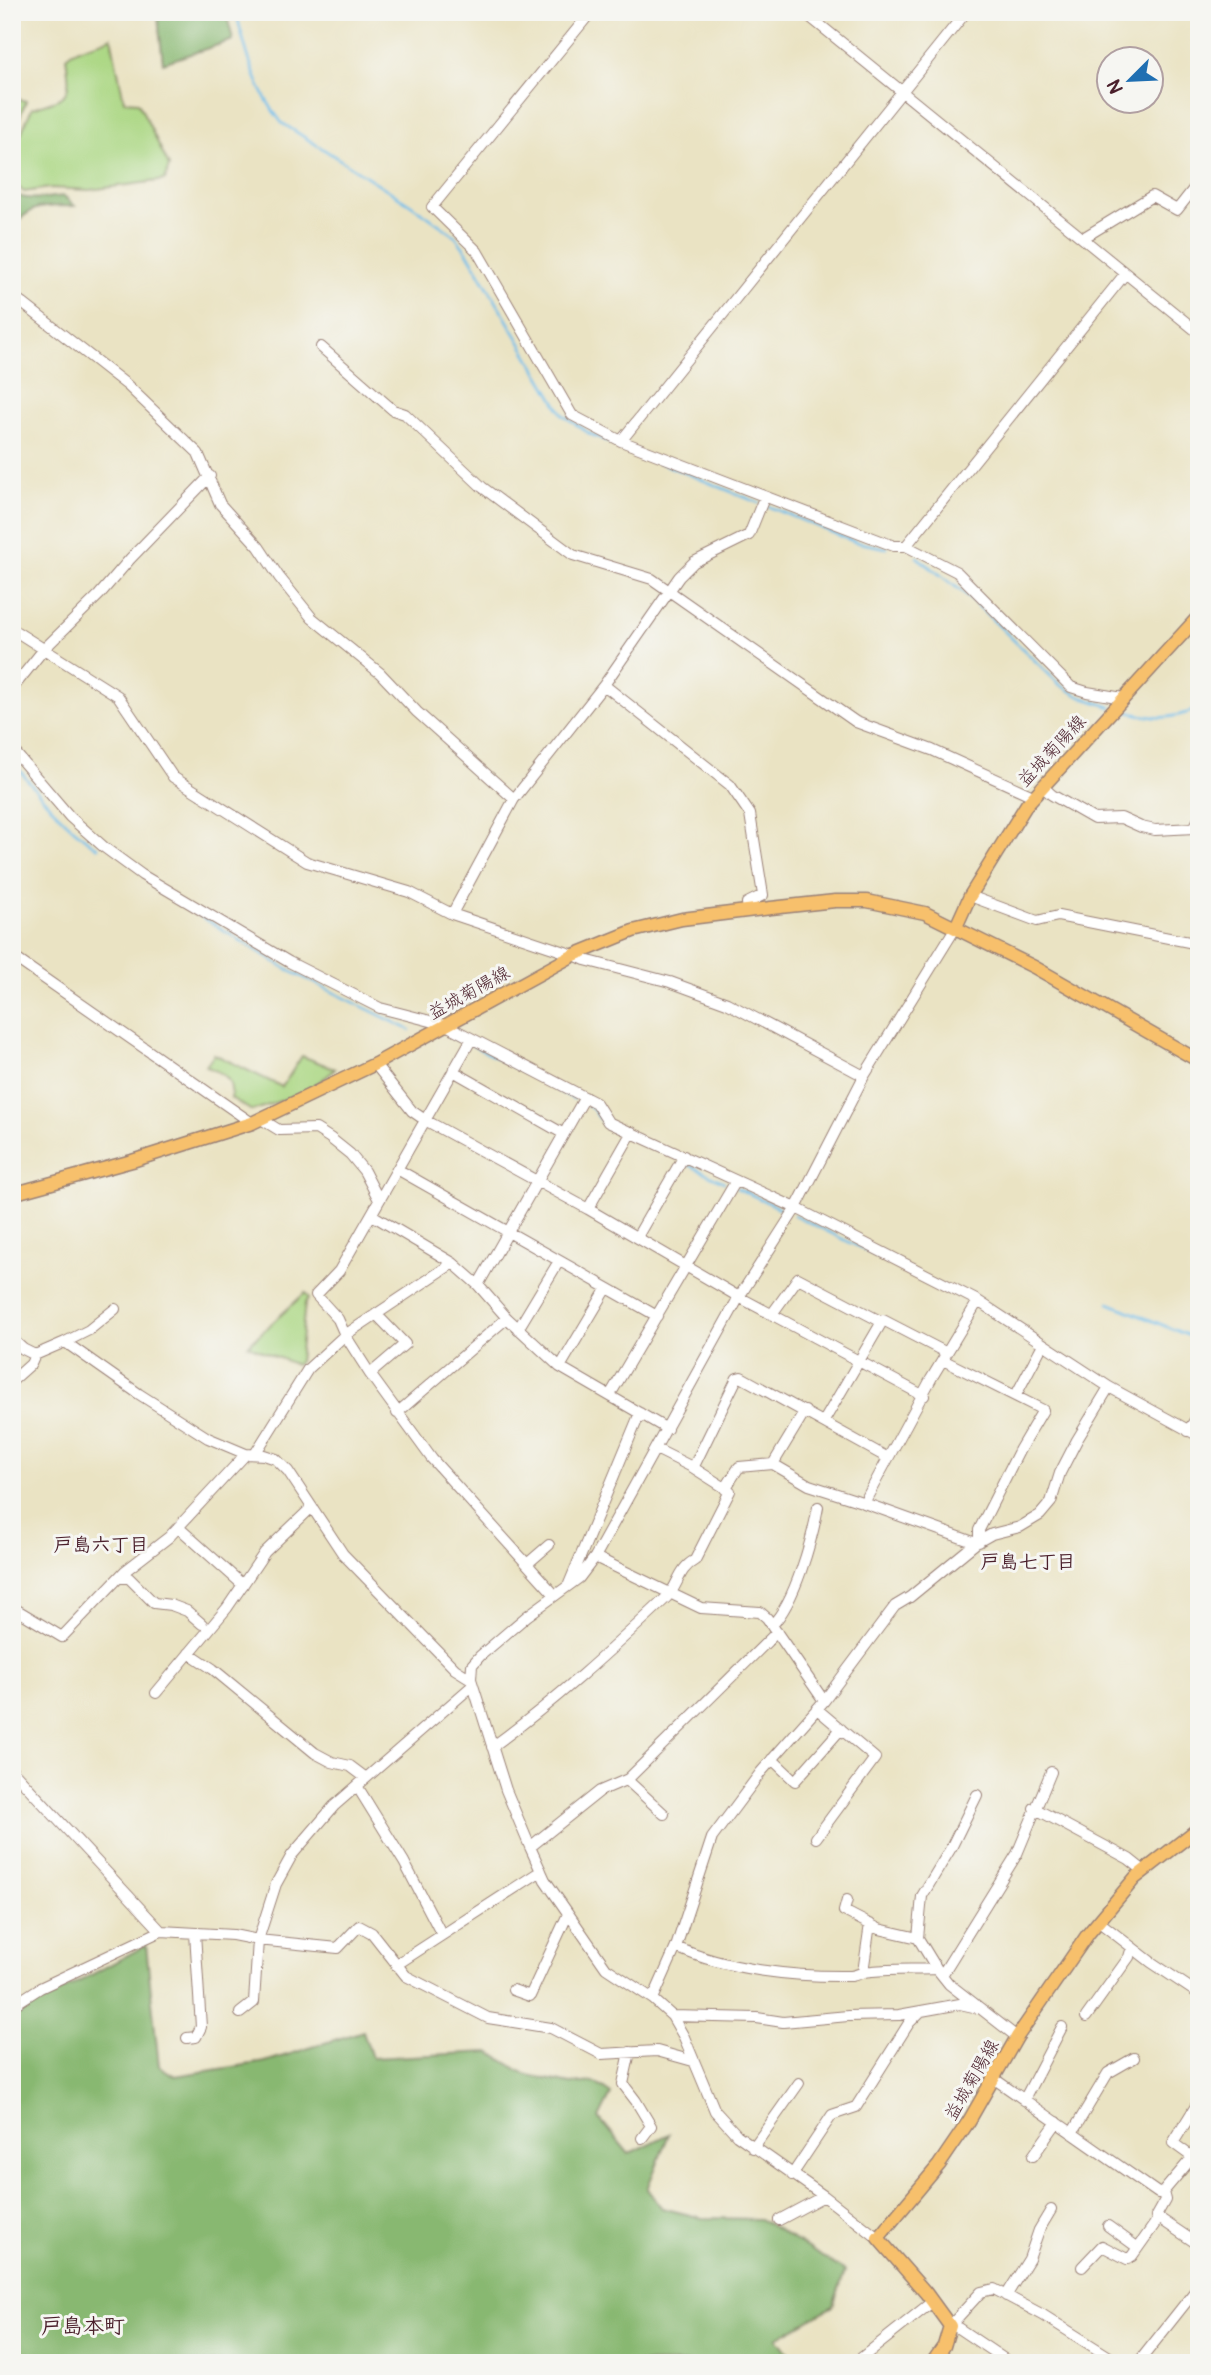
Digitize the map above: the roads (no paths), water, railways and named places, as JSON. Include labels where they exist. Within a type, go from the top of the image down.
[{"type":"main road","name":"益城菊陽線","points":[[956,927],[970,897],[1033,796],[1199,616]]},
{"type":"main road","name":"益城菊陽線","points":[[15,1193],[132,1161],[256,1121],[375,1064],[575,955],[633,931],[660,924],[835,901],[867,901],[925,913],[1034,967],[1199,1061]]},
{"type":"main road","name":"益城菊陽線","points":[[878,2238],[939,2165],[970,2121],[1017,2037],[1098,1921],[1119,1895],[1144,1871],[1199,1828]]},
{"type":"main road","points":[[878,2238],[950,2326],[944,2346],[932,2363]]},
{"type":"street","points":[[591,12],[432,207],[477,251],[572,415],[621,441],[762,503],[894,546],[906,546],[957,572],[1071,687],[1121,700]]},
{"type":"street","points":[[804,12],[1199,333]]},
{"type":"street","points":[[621,441],[966,12]]},
{"type":"street","points":[[1083,238],[1152,196],[1177,210],[1199,183]]},
{"type":"street","points":[[906,546],[1125,274]]},
{"type":"street","points":[[12,296],[127,385],[198,453],[220,504],[259,547],[312,618],[380,673],[418,712],[514,799]]},
{"type":"street","points":[[321,347],[393,410],[405,414],[482,487],[573,555],[652,579],[856,722],[932,750],[1033,796]]},
{"type":"street","points":[[12,689],[44,649],[99,595],[210,476]]},
{"type":"street","points":[[452,914],[514,799],[604,685],[668,592],[694,562],[749,535],[762,503]]},
{"type":"street","points":[[12,629],[118,695],[173,777],[307,862],[409,892],[452,914],[585,960],[670,982],[727,1003],[864,1076]]},
{"type":"street","points":[[604,685],[730,785],[750,814],[763,895],[747,903],[748,911]]},
{"type":"street","points":[[12,749],[70,817],[105,848],[142,875],[289,962],[380,1008],[446,1025],[596,1103],[608,1122],[796,1208],[978,1301],[1109,1387],[1199,1436]]},
{"type":"street","points":[[1042,786],[1061,801],[1094,819],[1121,818],[1155,830],[1197,826]]},
{"type":"street","points":[[970,897],[1037,921],[1058,916],[1199,944]]},
{"type":"street","points":[[878,2238],[737,2135],[715,2111],[684,2037],[672,2016],[653,1999],[606,1968],[568,1914],[541,1871],[530,1847],[506,1790],[492,1747],[472,1682],[472,1665],[579,1578],[595,1557],[738,1297],[796,1208],[864,1076],[956,927]]},
{"type":"street","points":[[12,956],[256,1121],[279,1130],[316,1129],[330,1138],[350,1154],[364,1171],[379,1200]]},
{"type":"street","points":[[471,1040],[339,1271],[316,1295],[338,1319],[370,1374],[432,1459],[555,1595]]},
{"type":"street","points":[[375,1064],[412,1111],[425,1120],[637,1237],[738,1297],[923,1396]]},
{"type":"street","points":[[453,1071],[564,1134]]},
{"type":"street","points":[[478,1285],[585,1097]]},
{"type":"street","points":[[587,1209],[632,1132]]},
{"type":"street","points":[[637,1237],[684,1156]]},
{"type":"street","points":[[397,1169],[657,1317]]},
{"type":"street","points":[[12,1173],[15,1193]]},
{"type":"street","points":[[610,1395],[736,1181]]},
{"type":"street","points":[[372,1215],[453,1263],[478,1285],[506,1318],[560,1367],[667,1429]]},
{"type":"street","points":[[518,1329],[559,1261]]},
{"type":"street","points":[[12,1607],[62,1637],[94,1610],[119,1578],[178,1527],[251,1454],[308,1369],[345,1335],[453,1263]]},
{"type":"street","points":[[772,1314],[798,1278],[882,1322]]},
{"type":"street","points":[[560,1367],[607,1288]]},
{"type":"street","points":[[864,1503],[978,1301]]},
{"type":"street","points":[[12,1381],[31,1364],[35,1355],[89,1330],[115,1309]]},
{"type":"street","points":[[370,1374],[405,1344],[376,1314]]},
{"type":"street","points":[[397,1413],[506,1318]]},
{"type":"street","points":[[824,1421],[885,1319],[945,1356],[1043,1410],[979,1530],[977,1543]]},
{"type":"street","points":[[12,1339],[35,1355]]},
{"type":"street","points":[[65,1342],[208,1438],[251,1454],[276,1459],[288,1471],[343,1554],[455,1669],[472,1682]]},
{"type":"street","points":[[1016,1395],[1043,1344]]},
{"type":"street","points":[[692,1467],[737,1378],[741,1377],[887,1458]]},
{"type":"street","points":[[653,1999],[676,1947],[712,1838],[731,1809],[820,1705],[895,1606],[911,1597],[977,1543],[992,1534],[1020,1527],[1040,1515],[1051,1502],[1060,1473],[1109,1387]]},
{"type":"street","points":[[773,1464],[805,1411]]},
{"type":"street","points":[[569,1585],[640,1413]]},
{"type":"street","points":[[1188,1431],[1199,1414]]},
{"type":"street","points":[[492,1747],[537,1714],[670,1594],[686,1565],[695,1560],[730,1491],[692,1467],[656,1449]]},
{"type":"street","points":[[725,1489],[739,1467],[773,1464],[809,1485],[977,1543]]},
{"type":"street","points":[[530,1847],[600,1791],[627,1780],[774,1628],[788,1603],[814,1528],[818,1507]]},
{"type":"street","points":[[156,1693],[228,1608],[265,1552],[311,1508]]},
{"type":"street","points":[[178,1527],[243,1585]]},
{"type":"street","points":[[527,1564],[549,1545]]},
{"type":"street","points":[[595,1557],[701,1608],[760,1612],[774,1628],[820,1705],[841,1729],[876,1758],[816,1838]]},
{"type":"street","points":[[119,1578],[129,1578],[154,1603],[187,1611],[202,1624]]},
{"type":"street","points":[[188,1653],[213,1670],[315,1753],[332,1762],[350,1766],[366,1778]]},
{"type":"street","points":[[240,2012],[251,2005],[255,1998],[258,1940],[284,1867],[313,1828],[472,1682]]},
{"type":"street","points":[[772,1759],[795,1781],[841,1729]]},
{"type":"street","points":[[12,1770],[161,1931]]},
{"type":"street","points":[[939,1972],[1017,1854],[1051,1772]]},
{"type":"street","points":[[627,1780],[664,1814]]},
{"type":"street","points":[[357,1786],[404,1862],[442,1935]]},
{"type":"street","points":[[976,1795],[951,1847],[922,1896],[918,1938],[939,1972],[978,2008],[1017,2037]]},
{"type":"street","points":[[1034,1808],[1129,1859],[1144,1871]]},
{"type":"street","points":[[396,1965],[541,1871]]},
{"type":"street","points":[[847,1900],[844,1911],[879,1929],[918,1938]]},
{"type":"street","points":[[513,1990],[530,1996],[568,1914]]},
{"type":"street","points":[[1098,1921],[1199,1994]]},
{"type":"street","points":[[863,1972],[870,1924]]},
{"type":"street","points":[[12,2006],[40,1988],[161,1931],[233,1935],[338,1948],[359,1926],[372,1933],[406,1976],[488,2018],[551,2028],[601,2054],[657,2050],[693,2061]]},
{"type":"street","points":[[187,2038],[196,2037],[201,2027],[195,1933]]},
{"type":"street","points":[[676,1947],[702,1959],[741,1968],[854,1976],[863,1972],[939,1972]]},
{"type":"street","points":[[1086,2017],[1129,1957],[1132,1947]]},
{"type":"street","points":[[672,2016],[757,2018],[783,2022],[899,2015],[960,2004],[978,2008]]},
{"type":"street","points":[[792,2175],[832,2115],[856,2107],[909,2023],[920,2011]]},
{"type":"street","points":[[1024,2100],[1062,2027]]},
{"type":"street","points":[[630,2052],[623,2084],[651,2126],[642,2138]]},
{"type":"street","points":[[1073,2133],[1108,2073],[1134,2058]]},
{"type":"street","points":[[993,2078],[1158,2193],[1163,2192],[1191,2159],[1197,2158]]},
{"type":"street","points":[[753,2148],[799,2083]]},
{"type":"street","points":[[1197,2158],[1173,2143],[1199,2101]]},
{"type":"street","points":[[1033,2156],[1057,2123]]},
{"type":"street","points":[[1163,2192],[1165,2200],[1156,2216],[1199,2245]]},
{"type":"street","points":[[779,2220],[824,2196]]},
{"type":"street","points":[[1006,2296],[1029,2259],[1039,2230],[1051,2210]]},
{"type":"street","points":[[1082,2267],[1102,2246],[1127,2259],[1132,2256],[1159,2218]]},
{"type":"street","points":[[1108,2226],[1137,2247]]},
{"type":"street","points":[[1138,2363],[1199,2286]]},
{"type":"street","points":[[1010,2363],[958,2328],[950,2326],[981,2292],[993,2289],[1043,2315],[1119,2363]]},
{"type":"street","points":[[831,2363],[839,2359],[853,2363],[932,2302]]},
{"type":"waterway","points":[[236,12],[259,84],[282,123],[454,235],[467,252],[563,415],[590,434],[759,503]]},
{"type":"waterway","points":[[765,505],[855,542],[887,548]]},
{"type":"waterway","points":[[917,557],[969,597],[1060,685],[1081,697],[1111,707]]},
{"type":"waterway","points":[[1121,710],[1160,717],[1199,709]]},
{"type":"waterway","points":[[12,761],[63,819],[98,848]]},
{"type":"waterway","points":[[155,888],[290,971],[410,1030]]},
{"type":"waterway","points":[[449,1036],[462,1041]]},
{"type":"waterway","points":[[472,1045],[574,1099]]},
{"type":"waterway","points":[[588,1106],[605,1126],[619,1132]]},
{"type":"waterway","points":[[683,1162],[724,1182]]},
{"type":"waterway","points":[[737,1188],[782,1209]]},
{"type":"waterway","points":[[794,1215],[948,1291]]},
{"type":"waterway","points":[[1109,1303],[1199,1340]]},
{"type":"district","name":"戸島六丁目","points":[[101,1545]]},
{"type":"district","name":"戸島七丁目","points":[[1028,1562]]},
{"type":"district","name":"戸島本町","points":[[83,2326]]}]
